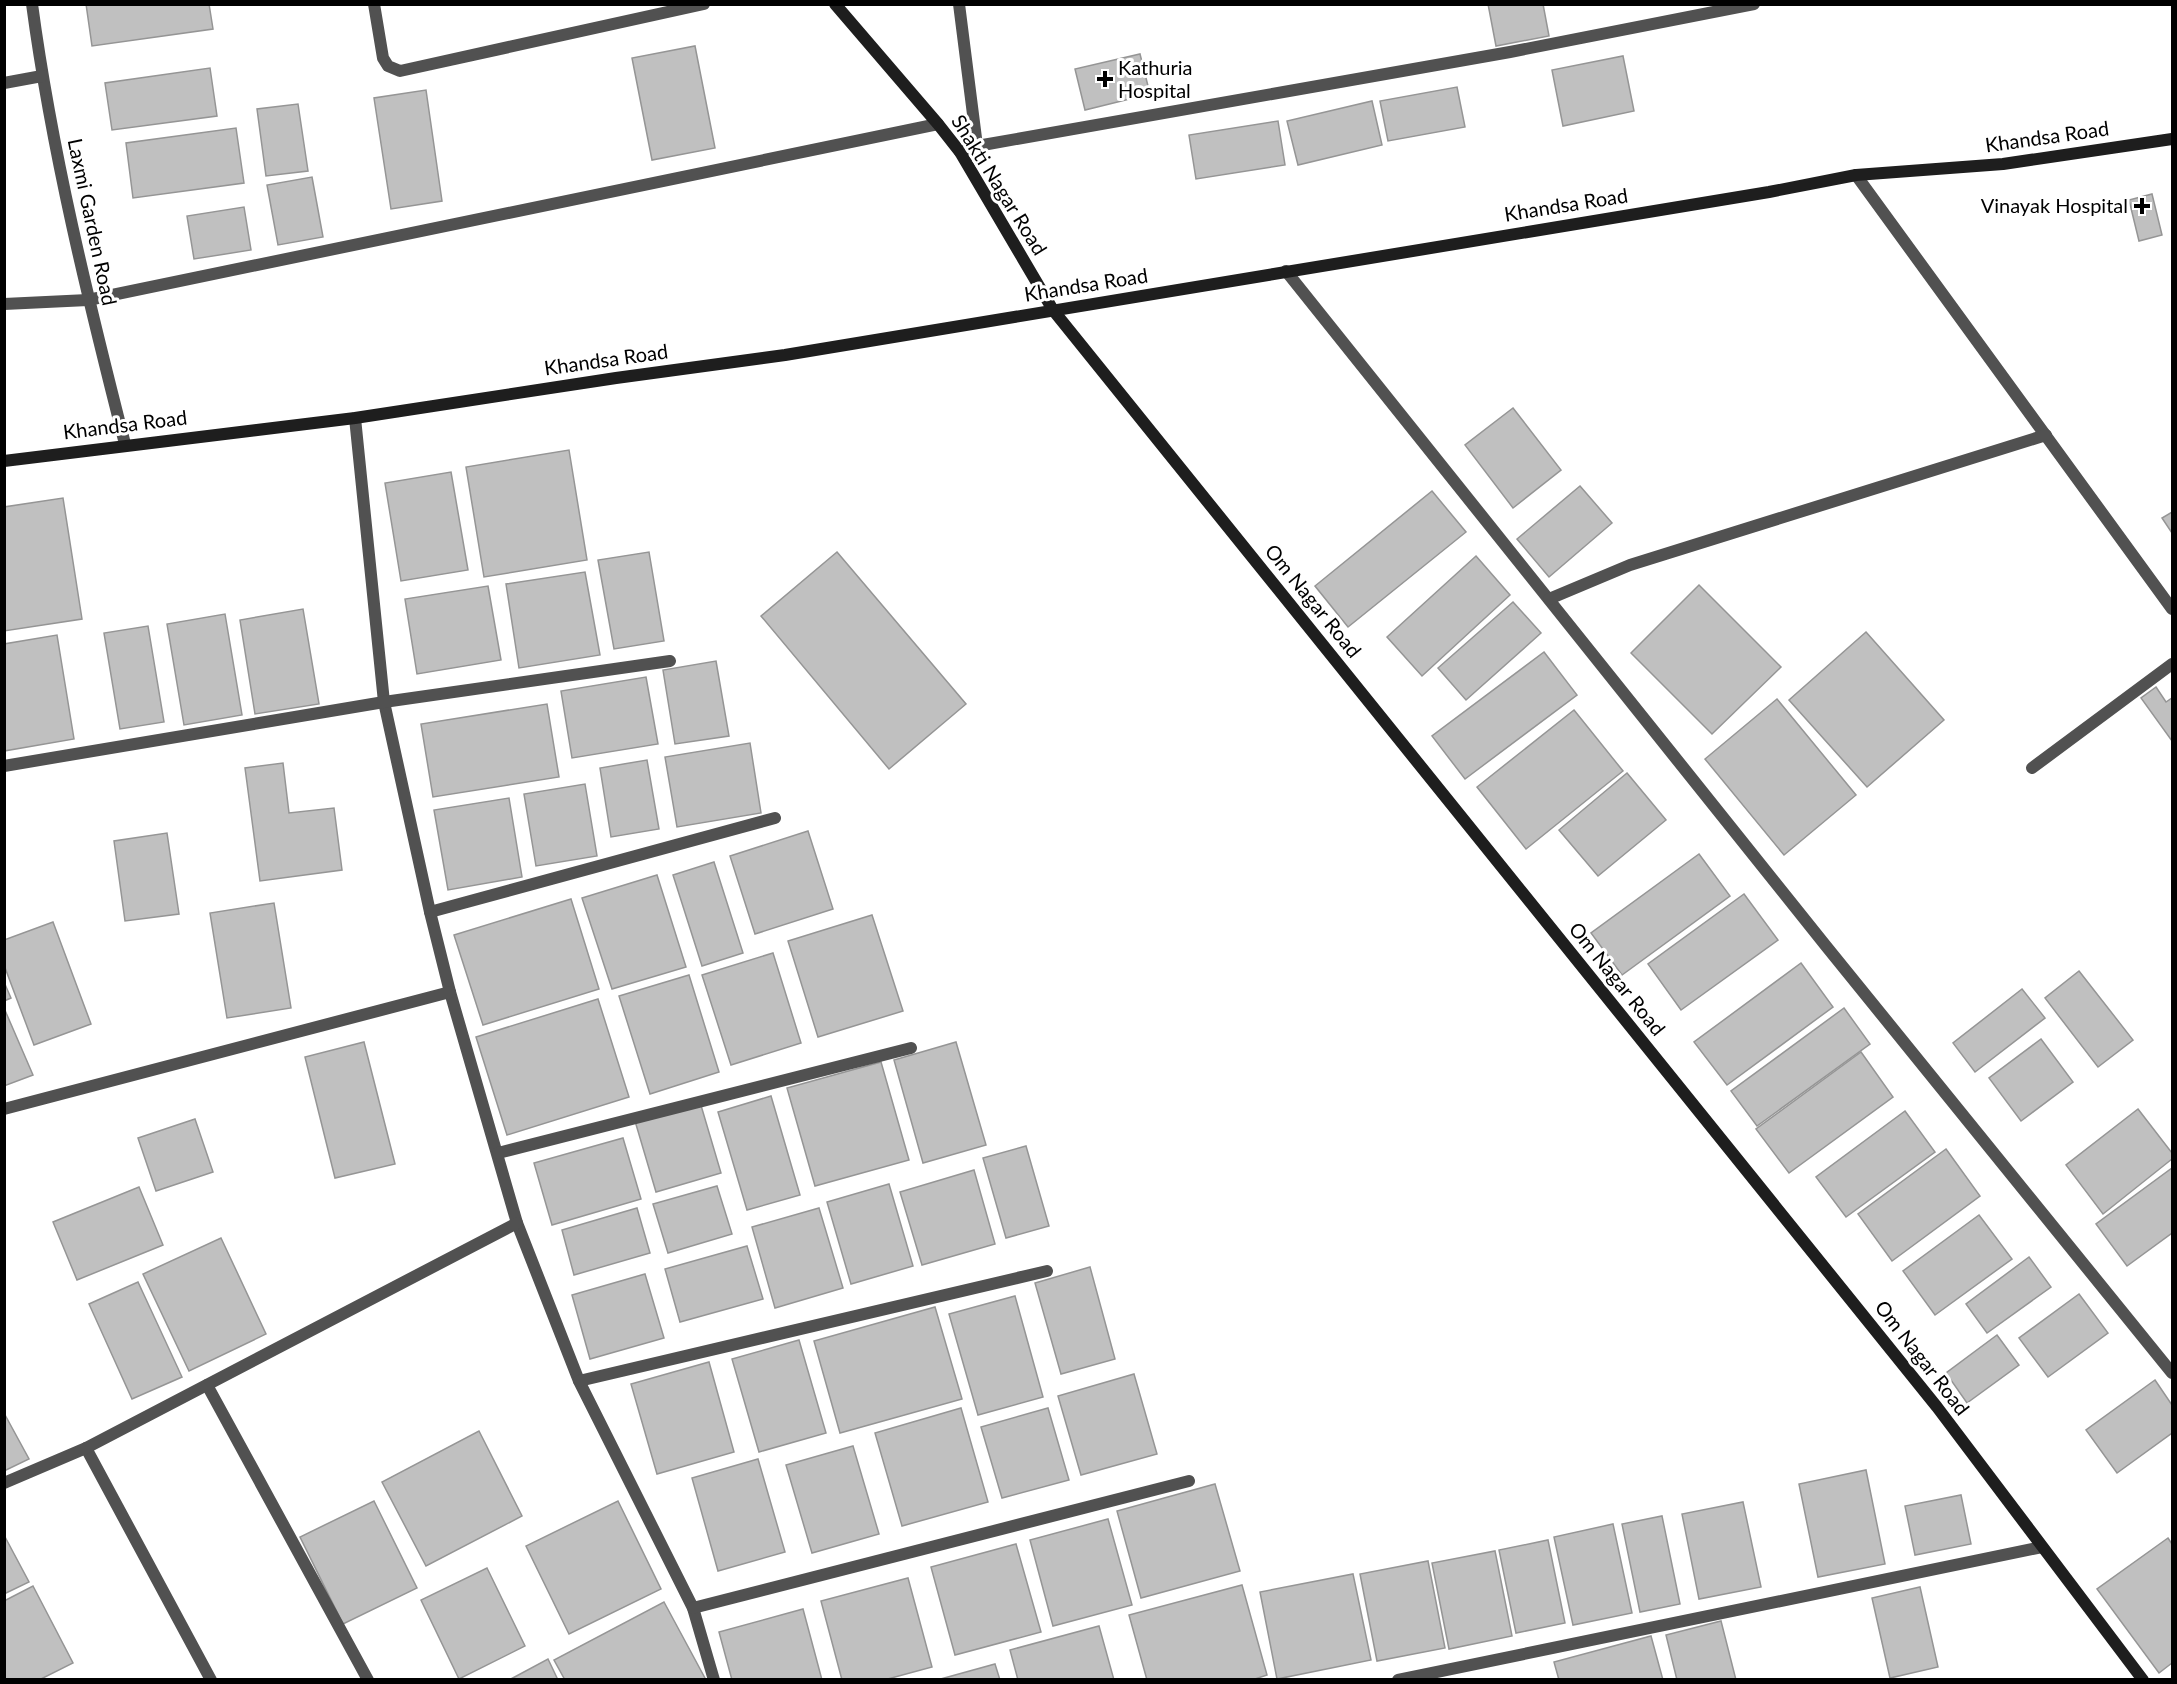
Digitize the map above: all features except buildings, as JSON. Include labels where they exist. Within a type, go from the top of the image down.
[{"type":"street","name":"Laxmi Garden Road","points":[[32,4],[42,76],[88,300],[125,444]]},
{"type":"street","points":[[374,4],[383,58],[388,66],[400,71],[704,4]]},
{"type":"street","name":"Shakti Nagar Road","points":[[835,4],[960,152],[1053,310]]},
{"type":"street","points":[[959,4],[977,146]]},
{"type":"street","points":[[960,152],[977,146],[1510,52],[1754,4]]},
{"type":"street","points":[[4,83],[42,76]]},
{"type":"street","points":[[4,304],[88,300],[938,124]]},
{"type":"street","name":"Khandsa Road","points":[[4,461],[125,444],[355,418],[785,355],[1769,192],[1856,175],[2003,164],[2172,139]]},
{"type":"street","points":[[1856,175],[2172,609]]},
{"type":"street","points":[[1286,271],[1833,955],[2172,1372]]},
{"type":"street","name":"Om Nagar Road","points":[[1053,310],[1929,1398],[2143,1680]]},
{"type":"street","points":[[355,418],[384,702],[450,992],[517,1223],[579,1381],[693,1608],[714,1680]]},
{"type":"street","points":[[1549,599],[1630,565],[2046,435]]},
{"type":"street","points":[[4,766],[384,702],[670,661]]},
{"type":"street","points":[[2032,768],[2172,664]]},
{"type":"street","points":[[430,912],[775,818]]},
{"type":"street","points":[[4,1109],[450,992]]},
{"type":"street","points":[[498,1153],[912,1048]]},
{"type":"street","points":[[4,1483],[86,1448],[517,1223]]},
{"type":"street","points":[[579,1381],[1047,1271]]},
{"type":"street","points":[[207,1385],[368,1680]]},
{"type":"street","points":[[86,1448],[211,1680]]},
{"type":"street","points":[[693,1608],[1189,1480]]},
{"type":"street","points":[[1398,1680],[2042,1546]]},
{"type":"place","name":"Kathuria Hospital","points":[[1105,79]]},
{"type":"place","name":"Vinayak Hospital","points":[[2142,206]]}]
